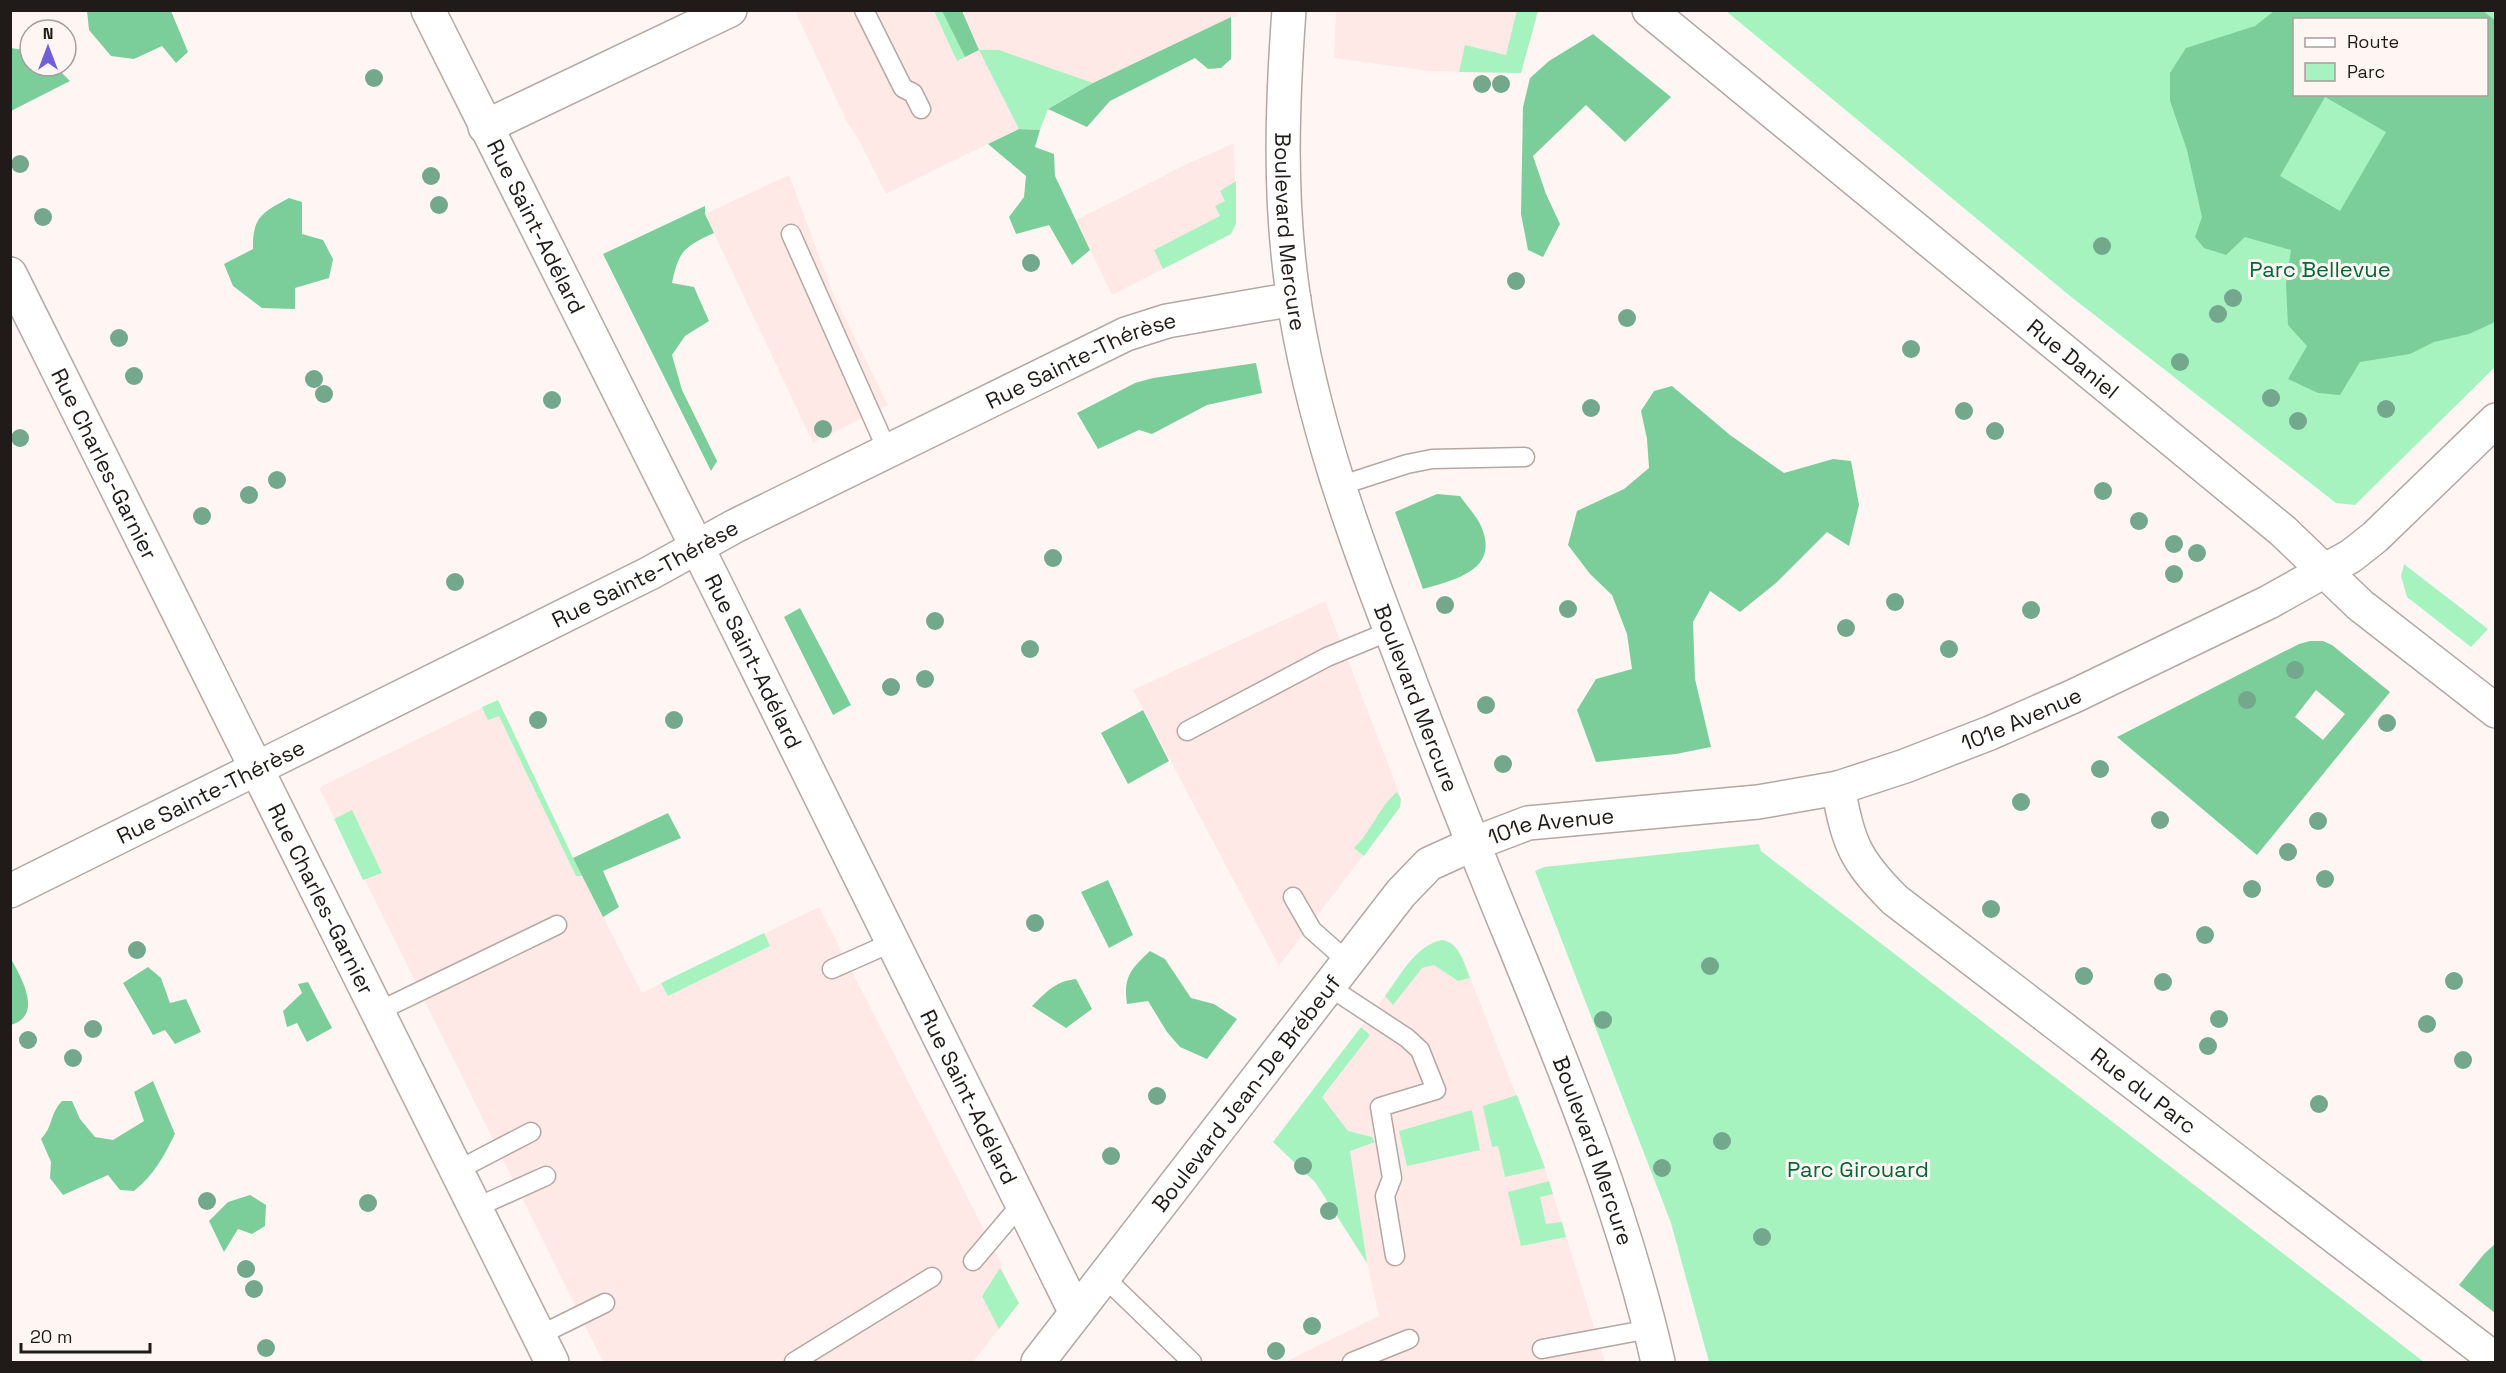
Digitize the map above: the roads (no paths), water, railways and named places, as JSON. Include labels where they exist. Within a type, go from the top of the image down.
[{"type":"street","name":"Rue Saint-Adélard","points":[[428,10],[1076,1313]]},
{"type":"street","points":[[485,127],[730,10]]},
{"type":"street","name":"Boulevard Mercure","points":[[1289,10],[1282,114],[1285,223],[1294,299],[1318,411],[1339,486],[1390,631],[1596,1151],[1658,1362]]},
{"type":"street","name":"Rue Daniel","points":[[1649,10],[2283,531],[2360,605],[2496,711]]},
{"type":"street","name":"Rue Charles-Garnier","points":[[10,274],[545,1349]]},
{"type":"street","name":"Rue Sainte-Thérèse","points":[[10,891],[888,452],[1144,327],[1294,299]]},
{"type":"street","name":"101e Avenue","points":[[1473,844],[1528,823],[1758,802],[1838,788],[1905,766],[1980,737],[2074,696],[2269,602],[2325,572],[2351,556],[2375,537],[2496,420]]},
{"type":"street","name":"Rue du Parc","points":[[1838,788],[1848,835],[1854,850],[1876,881],[1895,900],[2496,1360]]},
{"type":"street","name":"Boulevard Jean-De Brébeuf","points":[[1038,1362],[1391,904],[1429,864],[1473,844]]},
{"type":"lane","points":[[864,10],[903,88],[913,93],[921,109]]},
{"type":"lane","points":[[790,234],[888,452]]},
{"type":"lane","points":[[1339,486],[1432,459],[1525,457]]},
{"type":"lane","points":[[1187,731],[1327,657],[1390,631]]},
{"type":"lane","points":[[1293,897],[1337,973],[1420,1050],[1436,1090],[1380,1107],[1392,1178],[1385,1196],[1395,1256]]},
{"type":"lane","points":[[377,1012],[557,925]]},
{"type":"lane","points":[[832,969],[893,942]]},
{"type":"lane","points":[[456,1171],[531,1132]]},
{"type":"lane","points":[[475,1208],[546,1176]]},
{"type":"lane","points":[[973,1261],[1022,1203]]},
{"type":"lane","points":[[795,1362],[932,1277]]},
{"type":"lane","points":[[1104,1277],[1192,1362]]},
{"type":"lane","points":[[545,1349],[605,1303]]},
{"type":"lane","points":[[1542,1349],[1650,1329]]},
{"type":"lane","points":[[1353,1362],[1409,1339]]},
{"type":"park label","name":"Parc Bellevue","points":[[2320,269]]},
{"type":"park label","name":"Parc Girouard","points":[[1858,1169]]}]
